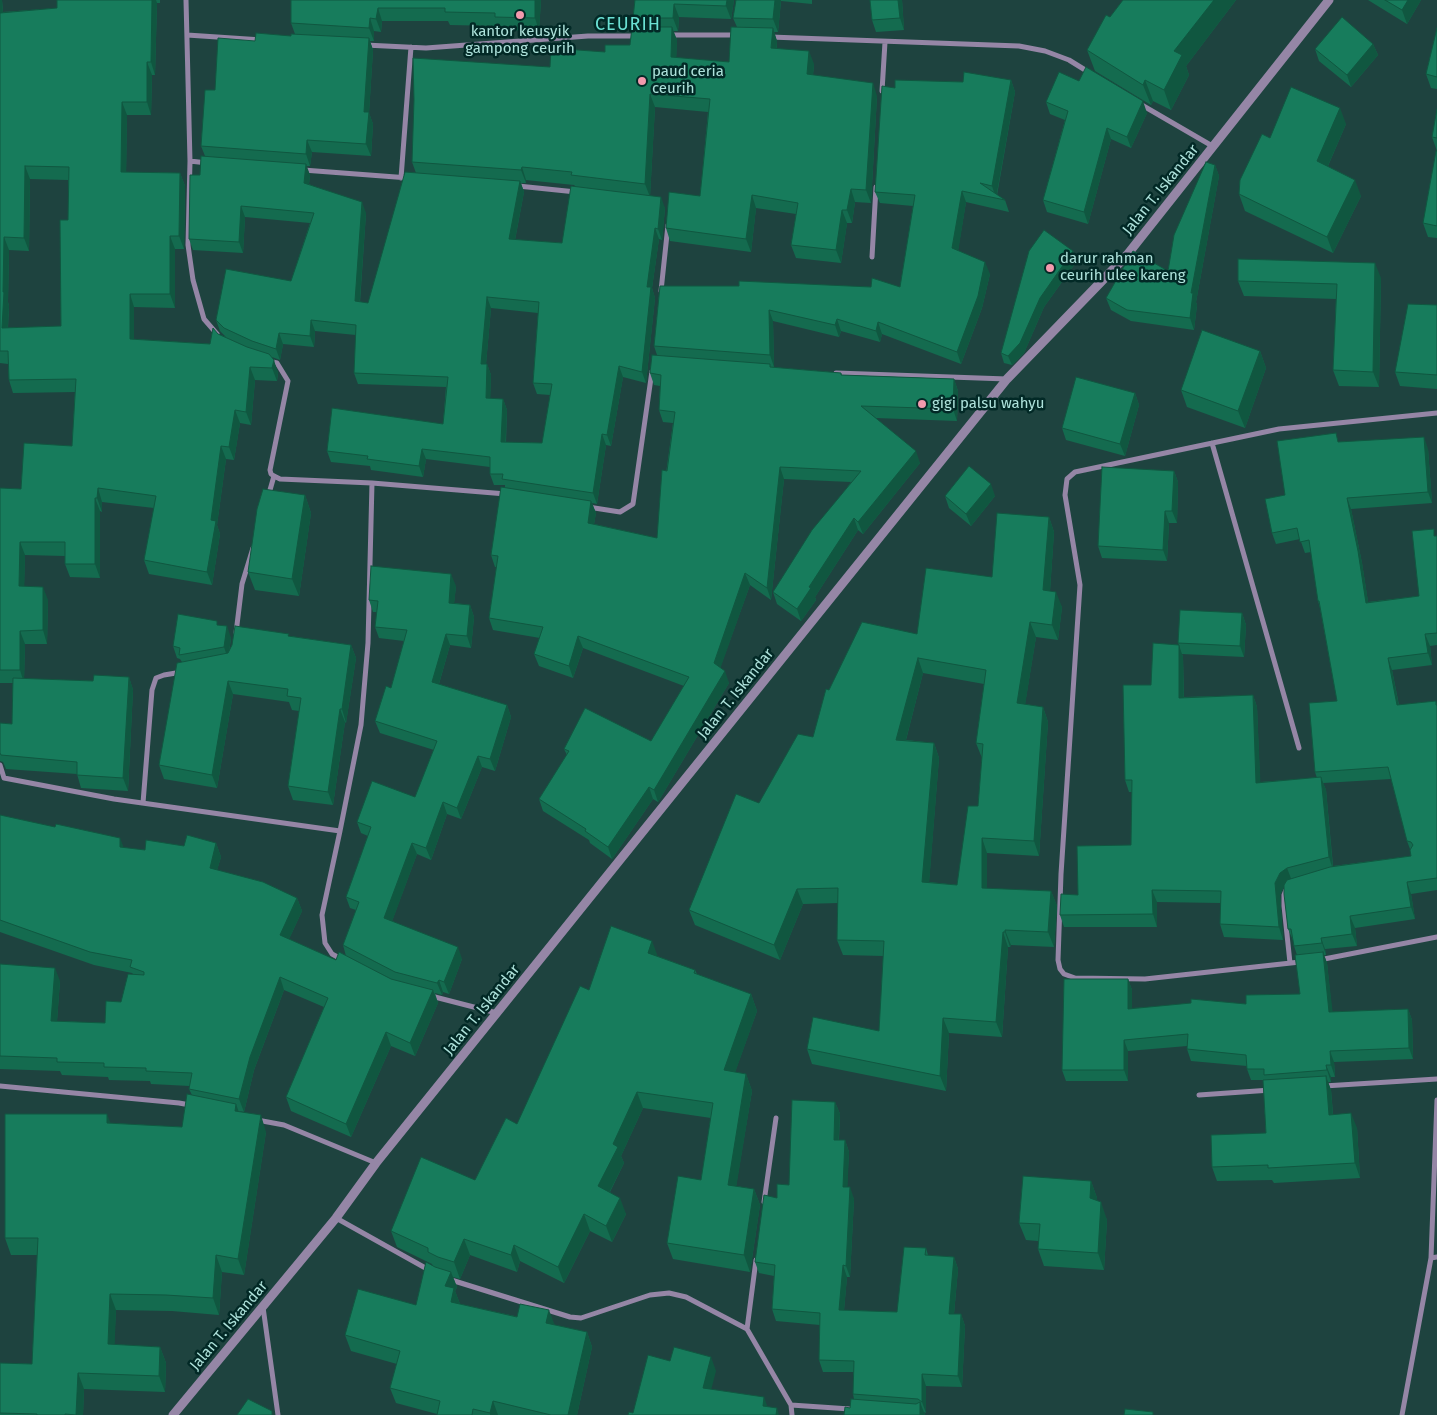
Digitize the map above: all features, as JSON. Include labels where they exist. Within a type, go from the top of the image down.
[{"type":"street","points":[[186,0],[190,162],[188,245],[193,280],[204,320],[220,337]]},
{"type":"street","name":"Jalan T. Iskandar","points":[[174,1415],[336,1218],[376,1163],[1008,379],[1127,255],[1329,0]]},
{"type":"street","points":[[733,35],[734,26]]},
{"type":"street","points":[[188,35],[271,40]]},
{"type":"street","points":[[361,45],[426,48],[588,36],[646,36]]},
{"type":"street","points":[[666,36],[743,36]]},
{"type":"street","points":[[762,36],[1018,46],[1045,51],[1070,60],[1095,76]]},
{"type":"street","points":[[882,100],[885,42]]},
{"type":"street","points":[[401,178],[411,47]]},
{"type":"street","points":[[1137,102],[1214,146]]},
{"type":"street","points":[[190,162],[210,163]]},
{"type":"street","points":[[296,170],[411,178]]},
{"type":"street","points":[[872,257],[877,179]]},
{"type":"street","points":[[507,186],[582,193]]},
{"type":"street","points":[[660,296],[668,220]]},
{"type":"street","points":[[262,358],[277,364],[288,381],[270,470],[271,474],[280,480],[372,483],[508,495]]},
{"type":"street","points":[[582,506],[620,512],[633,504],[653,362]]},
{"type":"street","points":[[832,373],[1008,379]]},
{"type":"street","points":[[1437,413],[1279,429],[1075,472],[1067,479],[1065,495],[1080,585],[1058,960],[1060,969],[1064,974],[1075,978],[1145,979],[1327,959],[1437,937]]},
{"type":"street","points":[[1212,444],[1299,748]]},
{"type":"street","points":[[266,504],[274,476]]},
{"type":"street","points":[[348,962],[332,954],[325,942],[322,915],[361,725],[368,643],[372,483]]},
{"type":"street","points":[[235,640],[242,584],[255,539]]},
{"type":"street","points":[[143,802],[152,690],[156,678],[191,671]]},
{"type":"street","points":[[0,764],[4,778],[114,799],[340,831]]},
{"type":"street","points":[[1290,963],[1284,895],[1288,888],[1293,885]]},
{"type":"street","points":[[425,995],[497,1014]]},
{"type":"street","points":[[1318,1087],[1437,1079]]},
{"type":"street","points":[[0,1086],[179,1103],[198,1107]]},
{"type":"street","points":[[1199,1095],[1278,1089]]},
{"type":"street","points":[[1402,1415],[1434,1258],[1437,1100]]},
{"type":"street","points":[[764,1204],[776,1118]]},
{"type":"street","points":[[255,1119],[284,1125],[376,1163]]},
{"type":"street","points":[[336,1218],[434,1273]]},
{"type":"street","points":[[747,1328],[758,1252]]},
{"type":"street","points":[[442,1278],[581,1318],[650,1296],[669,1293],[686,1297],[747,1328],[791,1405],[792,1415]]},
{"type":"street","points":[[263,1307],[278,1415]]},
{"type":"street","points":[[791,1405],[857,1410]]},
{"type":"building","points":[[57,0],[152,0],[151,62],[147,62],[147,102],[122,102],[121,172],[180,173],[179,236],[170,236],[170,294],[130,294],[130,339],[210,344],[213,328],[218,334],[247,347],[269,354],[274,360],[272,368],[250,367],[246,412],[235,410],[229,447],[221,446],[211,520],[216,521],[207,572],[144,560],[156,496],[98,488],[97,498],[95,498],[95,564],[65,564],[65,542],[20,542],[19,586],[43,587],[43,630],[20,631],[20,670],[0,670],[0,488],[21,489],[24,443],[72,446],[76,379],[9,380],[8,351],[0,351],[0,13],[57,8]],"holes":[[[25,166],[69,167],[68,220],[60,220],[61,326],[2,328],[4,237],[24,238]]]},
{"type":"building","points":[[291,0],[535,0],[535,18],[495,17],[495,13],[445,12],[445,8],[378,8],[376,19],[370,18],[369,28],[291,23]]},
{"type":"building","points":[[635,0],[727,0],[726,6],[674,4],[673,18],[633,18]]},
{"type":"building","points":[[736,0],[775,0],[773,19],[733,18]]},
{"type":"building","points":[[870,0],[898,0],[900,18],[872,20]]},
{"type":"building","points":[[1123,0],[1214,0],[1174,51],[1182,55],[1164,90],[1145,80],[1143,85],[1087,50],[1106,15],[1110,17]]},
{"type":"building","points":[[1385,0],[1408,0],[1402,10]]},
{"type":"building","points":[[1342,17],[1373,44],[1347,75],[1315,49]]},
{"type":"building","points":[[632,27],[672,27],[671,57],[729,62],[731,27],[773,28],[771,48],[809,51],[807,74],[873,83],[866,190],[851,189],[847,210],[842,210],[836,250],[791,245],[798,203],[752,195],[746,239],[666,228],[669,192],[700,196],[710,99],[650,94],[645,184],[571,175],[572,172],[522,167],[521,170],[412,162],[413,58],[550,67],[551,48],[605,52],[605,45],[630,45]]},
{"type":"building","points":[[1437,28],[1437,77],[1426,74]]},
{"type":"building","points":[[256,33],[369,38],[364,112],[369,112],[366,144],[307,140],[306,154],[201,146],[205,90],[215,90],[218,38],[255,41]]},
{"type":"building","points":[[1086,67],[1143,101],[1127,137],[1107,128],[1084,212],[1043,200],[1068,111],[1046,102],[1059,72],[1079,81]]},
{"type":"building","points":[[964,72],[1011,80],[992,186],[980,183],[1005,200],[962,191],[952,248],[985,262],[978,296],[957,352],[878,322],[876,331],[837,319],[835,325],[769,310],[770,355],[654,346],[660,286],[739,286],[739,281],[871,287],[872,278],[900,287],[915,195],[875,192],[882,86],[895,88],[895,80],[963,82]]},
{"type":"building","points":[[1291,87],[1340,108],[1317,161],[1355,180],[1327,237],[1239,194],[1240,180],[1262,134],[1270,138]]},
{"type":"building","points":[[1437,109],[1437,138],[1432,137]]},
{"type":"building","points":[[1437,151],[1437,226],[1423,223]]},
{"type":"building","points":[[201,156],[306,164],[304,183],[362,202],[355,301],[368,303],[405,172],[520,181],[509,239],[562,243],[571,186],[661,197],[658,229],[655,228],[647,287],[651,287],[642,372],[619,366],[607,435],[602,434],[593,493],[502,479],[503,474],[490,474],[490,457],[422,449],[419,466],[367,459],[368,456],[327,451],[332,408],[443,424],[448,377],[354,373],[356,325],[311,320],[310,336],[279,333],[276,349],[252,341],[224,328],[216,320],[226,269],[291,281],[314,213],[241,206],[239,242],[189,239],[190,175],[200,175]],"holes":[[[487,297],[539,302],[533,383],[552,384],[542,443],[501,442],[503,399],[486,398],[487,364],[481,364]]]},
{"type":"building","points":[[1206,162],[1215,165],[1191,293],[1193,293],[1190,318],[1127,310],[1106,298],[1133,251],[1168,271],[1174,235]]},
{"type":"building","points":[[1044,230],[1073,251],[1040,298],[1020,343],[1008,356],[1001,353],[1029,251]]},
{"type":"building","points":[[1238,259],[1375,263],[1373,372],[1333,370],[1337,284],[1238,281]]},
{"type":"building","points":[[1408,304],[1437,305],[1437,375],[1395,372]]},
{"type":"building","points":[[1202,330],[1260,351],[1238,411],[1181,390]]},
{"type":"building","points":[[652,355],[770,364],[770,367],[841,373],[841,375],[954,379],[953,409],[861,406],[916,451],[858,522],[854,518],[809,587],[811,588],[797,609],[773,592],[812,530],[861,471],[780,467],[767,588],[745,573],[714,663],[725,671],[654,790],[649,787],[608,847],[585,831],[586,829],[539,799],[569,751],[564,749],[585,708],[651,741],[689,677],[578,636],[569,666],[534,654],[543,627],[489,618],[498,556],[491,555],[501,487],[591,501],[588,523],[657,538],[662,470],[667,471],[675,412],[659,410],[661,375],[650,373]]},
{"type":"building","points":[[1076,377],[1135,393],[1120,444],[1062,428]]},
{"type":"building","points":[[1336,433],[1338,442],[1424,437],[1428,492],[1347,498],[1366,603],[1419,596],[1412,531],[1434,529],[1434,536],[1437,536],[1437,633],[1425,634],[1428,653],[1388,658],[1397,705],[1436,701],[1437,705],[1437,878],[1407,882],[1411,907],[1350,916],[1352,934],[1321,938],[1322,943],[1294,946],[1291,929],[1288,929],[1284,894],[1284,885],[1287,880],[1330,867],[1411,856],[1410,850],[1413,845],[1407,841],[1388,767],[1315,772],[1309,703],[1337,701],[1318,601],[1309,540],[1300,542],[1297,528],[1272,533],[1265,499],[1285,495],[1277,441]]},
{"type":"building","points":[[969,466],[991,484],[966,514],[945,496]]},
{"type":"building","points":[[1102,467],[1174,471],[1172,511],[1165,511],[1163,550],[1098,546]]},
{"type":"building","points":[[263,489],[305,495],[292,579],[248,572],[257,509]]},
{"type":"building","points":[[997,513],[1049,517],[1043,590],[1056,592],[1052,625],[1030,622],[1017,703],[1043,707],[1034,841],[982,838],[982,888],[1051,891],[1048,932],[1005,930],[1003,932],[996,1022],[943,1018],[940,1076],[807,1049],[813,1017],[879,1031],[884,941],[837,940],[838,888],[797,889],[774,945],[689,910],[736,794],[759,803],[798,734],[813,737],[826,689],[829,690],[862,622],[917,634],[926,568],[992,577]],"holes":[[[918,658],[986,670],[976,743],[983,744],[978,806],[968,806],[957,885],[922,882],[934,743],[896,740]]]},
{"type":"building","points":[[371,566],[451,574],[449,603],[470,605],[467,636],[446,634],[432,682],[507,705],[490,759],[478,756],[457,808],[443,802],[426,848],[412,843],[384,918],[458,947],[444,982],[439,980],[437,983],[395,972],[343,945],[359,902],[346,897],[371,827],[357,822],[372,781],[415,797],[437,741],[375,721],[386,686],[391,688],[407,630],[375,627],[378,601],[369,600]]},
{"type":"building","points":[[1180,610],[1242,613],[1240,646],[1178,643]]},
{"type":"building","points":[[178,614],[217,621],[217,625],[227,626],[224,647],[179,655],[180,648],[173,646]]},
{"type":"building","points":[[235,626],[351,645],[328,792],[288,786],[301,698],[287,696],[288,689],[228,681],[212,775],[159,765],[177,663],[228,653],[232,645]]},
{"type":"building","points":[[1153,643],[1179,645],[1179,698],[1253,695],[1256,783],[1321,777],[1329,857],[1287,868],[1280,873],[1275,883],[1279,927],[1220,924],[1221,891],[1152,890],[1153,914],[1060,915],[1061,894],[1078,895],[1077,846],[1131,845],[1132,780],[1125,780],[1123,685],[1151,685]]},
{"type":"building","points":[[94,675],[129,677],[123,778],[77,775],[77,762],[1,755],[0,723],[12,724],[13,678],[93,681]]},
{"type":"building","points":[[0,815],[55,827],[56,824],[120,838],[120,847],[145,850],[146,840],[184,846],[187,835],[216,843],[210,868],[263,882],[297,898],[280,935],[336,960],[339,952],[391,979],[433,990],[410,1043],[386,1032],[346,1124],[286,1097],[328,998],[280,977],[250,1057],[239,1099],[189,1089],[192,1073],[146,1071],[146,1068],[104,1067],[104,1063],[57,1062],[57,1058],[0,1056],[0,964],[55,968],[51,1021],[105,1023],[106,1001],[121,1002],[128,974],[144,975],[144,972],[130,967],[132,960],[90,952],[0,920]]},
{"type":"building","points":[[611,926],[652,941],[648,953],[695,970],[694,973],[751,994],[724,1070],[746,1074],[728,1185],[754,1189],[744,1255],[667,1243],[678,1176],[701,1180],[713,1103],[637,1092],[613,1144],[618,1147],[598,1186],[620,1198],[606,1226],[584,1214],[558,1267],[514,1245],[511,1255],[464,1239],[454,1262],[438,1257],[428,1252],[428,1248],[391,1231],[421,1157],[475,1180],[506,1118],[517,1124],[580,986],[589,990]]},
{"type":"building","points":[[1323,952],[1329,1012],[1408,1009],[1409,1048],[1330,1051],[1331,1065],[1326,1065],[1327,1070],[1264,1075],[1264,1069],[1247,1069],[1246,1055],[1187,1049],[1188,1034],[1124,1040],[1124,1070],[1062,1070],[1064,979],[1128,979],[1128,1009],[1191,1003],[1191,999],[1246,1004],[1246,995],[1300,994],[1295,955]]},
{"type":"building","points":[[1326,1076],[1329,1115],[1351,1113],[1355,1163],[1268,1168],[1268,1165],[1212,1167],[1211,1135],[1266,1133],[1263,1080]]},
{"type":"building","points":[[187,1094],[236,1104],[235,1111],[261,1115],[238,1259],[216,1255],[213,1298],[110,1294],[108,1344],[160,1347],[159,1376],[78,1373],[76,1415],[0,1413],[0,1363],[32,1364],[38,1238],[5,1238],[5,1114],[107,1114],[107,1123],[182,1127]]},
{"type":"building","points":[[792,1100],[835,1102],[834,1140],[845,1140],[843,1187],[850,1187],[846,1266],[843,1265],[839,1310],[897,1312],[904,1247],[926,1248],[925,1255],[954,1257],[949,1314],[961,1314],[958,1376],[922,1374],[922,1402],[918,1399],[853,1394],[854,1361],[819,1360],[820,1313],[772,1309],[775,1265],[755,1262],[764,1195],[777,1198],[777,1184],[789,1185]]},
{"type":"building","points":[[1023,1176],[1091,1181],[1090,1198],[1101,1202],[1098,1253],[1038,1249],[1040,1224],[1019,1223]]},
{"type":"building","points":[[426,1262],[451,1272],[445,1286],[454,1288],[451,1302],[517,1317],[520,1304],[549,1310],[546,1323],[587,1332],[568,1415],[551,1415],[493,1401],[490,1413],[473,1409],[472,1415],[437,1415],[440,1401],[390,1388],[400,1351],[345,1335],[358,1289],[416,1305]]},
{"type":"building","points":[[674,1347],[711,1357],[703,1388],[764,1397],[763,1406],[777,1408],[776,1415],[628,1415],[629,1412],[633,1413],[648,1355],[670,1361]]},
{"type":"building","points":[[248,1399],[272,1411],[272,1415],[237,1415]]},
{"type":"building","points":[[851,1399],[916,1404],[920,1402],[920,1415],[844,1415],[845,1407],[850,1408]]},
{"type":"building","points":[[1125,1409],[1153,1412],[1153,1415],[1124,1415]]},
{"type":"place","name":"kantor keusyik gampong ceurih","points":[[520,15]]},
{"type":"place","name":"paud ceria ceurih","points":[[642,81]]},
{"type":"place","name":"darur rahman ceurih ulee kareng","points":[[1050,268]]},
{"type":"place","name":"gigi palsu wahyu","points":[[922,404]]},
{"type":"district","name":"CEURIH","points":[[628,25]]}]
